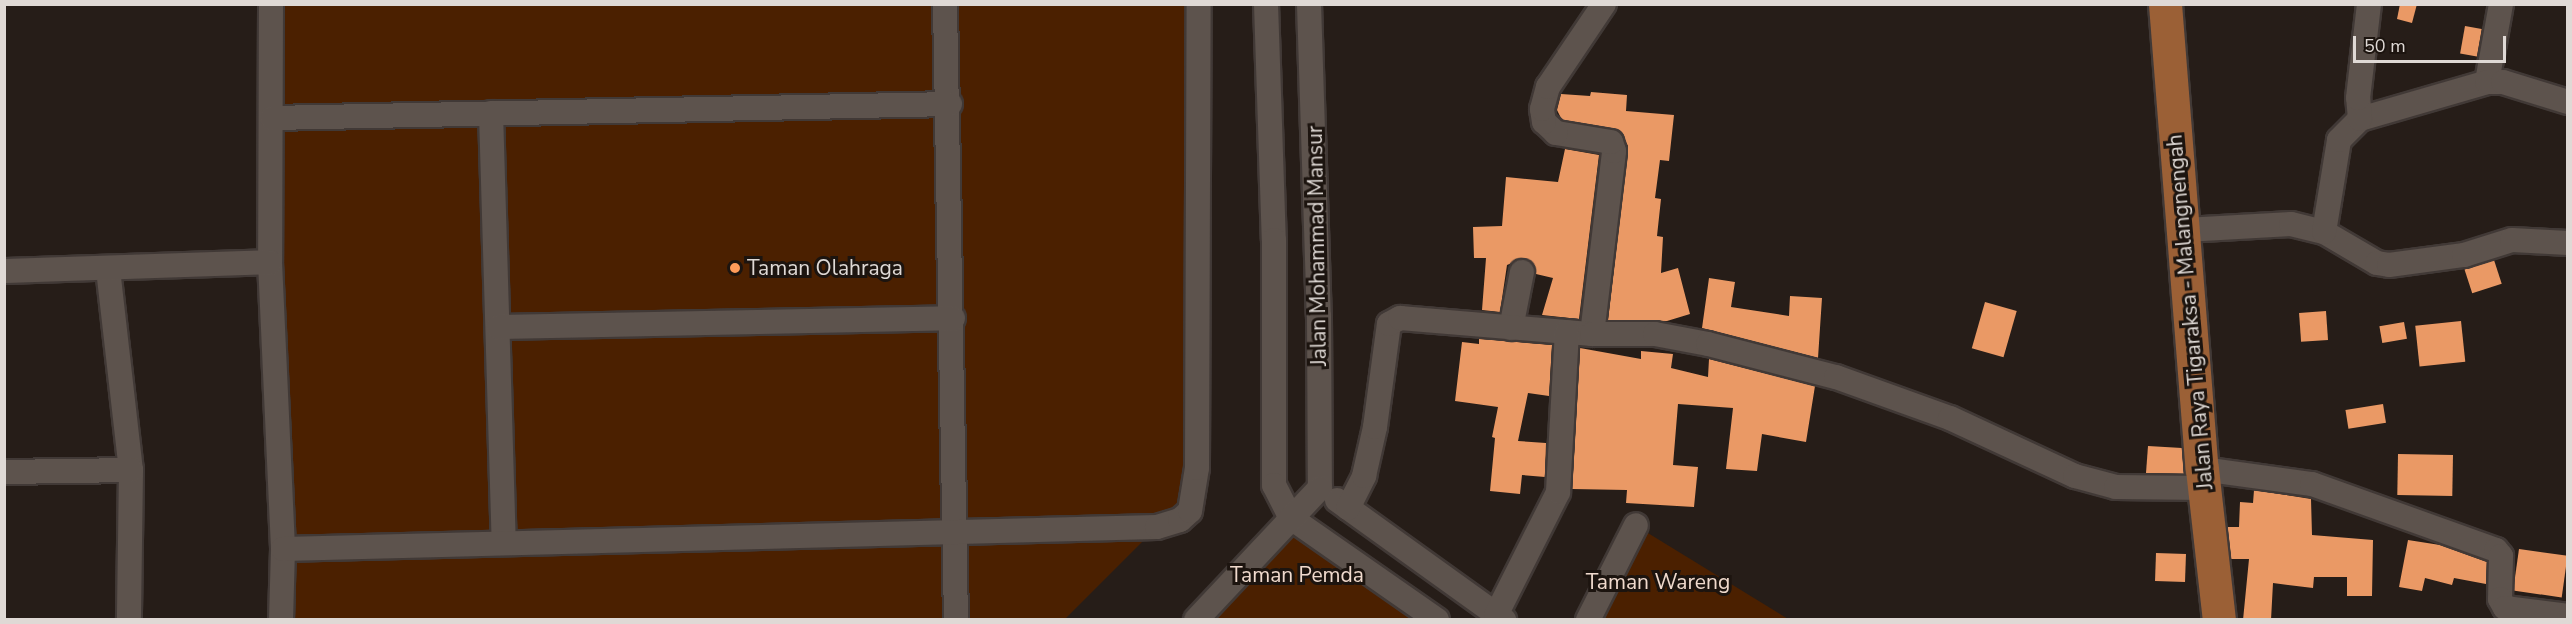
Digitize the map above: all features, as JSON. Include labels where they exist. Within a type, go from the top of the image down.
[{"type":"main road","name":"Jalan Raya Tigaraksa - Malangnengah","points":[[2165,4],[2185,230],[2203,479],[2219,620]]},
{"type":"street","points":[[271,4],[270,262],[283,549],[281,620]]},
{"type":"street","points":[[945,4],[950,104],[956,620]]},
{"type":"street","points":[[283,549],[1157,527],[1180,520],[1190,511],[1197,468],[1199,4]]},
{"type":"street","name":"Jalan Mohammad Mansur","points":[[1266,4],[1274,240],[1274,485],[1291,518]]},
{"type":"street","name":"Jalan Mohammad Mansur","points":[[1309,4],[1319,316],[1320,488]]},
{"type":"street","points":[[1592,334],[1614,151],[1611,142],[1556,133],[1544,122],[1542,109],[1548,87],[1604,4]]},
{"type":"street","points":[[2360,119],[2358,98],[2369,4]]},
{"type":"street","points":[[2487,82],[2501,4]]},
{"type":"street","points":[[2324,232],[2339,140],[2360,119],[2487,82],[2503,82],[2568,102]]},
{"type":"street","points":[[272,118],[950,104]]},
{"type":"street","points":[[491,113],[504,543]]},
{"type":"street","points":[[2185,230],[2291,224],[2324,232],[2377,263],[2389,265],[2464,255],[2512,240],[2568,243]]},
{"type":"street","points":[[4,271],[270,262]]},
{"type":"street","points":[[108,269],[131,470],[129,620]]},
{"type":"street","points":[[1511,328],[1522,272]]},
{"type":"street","points":[[498,327],[953,318]]},
{"type":"street","points":[[1348,508],[1364,476],[1375,427],[1392,321],[1592,334],[1672,336],[1836,377],[1950,418],[2075,477],[2116,487],[2203,479],[2312,484],[2496,550],[2501,556],[2500,599],[2505,608],[2568,616]]},
{"type":"street","points":[[1196,620],[1320,488],[1500,617],[1558,492],[1567,332]]},
{"type":"street","points":[[4,472],[131,470]]},
{"type":"street","points":[[1291,518],[1437,620]]},
{"type":"street","points":[[1588,620],[1636,525]]},
{"type":"green space","name":"Taman Olahraga","points":[[270,5],[1199,5],[1192,504],[1157,527],[1065,619],[274,619]]},
{"type":"green space","name":"Taman Pemda","points":[[1291,518],[1437,620],[1196,620]]},
{"type":"green space","name":"Taman Wareng","points":[[1643,530],[1788,619],[1597,620]]},
{"type":"building","points":[[2400,4],[2417,4],[2412,23],[2397,19]]},
{"type":"building","points":[[2465,26],[2482,29],[2477,57],[2460,54]]},
{"type":"building","points":[[1591,92],[1627,95],[1626,111],[1674,115],[1669,161],[1660,160],[1655,198],[1661,199],[1657,236],[1663,237],[1661,273],[1678,268],[1690,314],[1667,321],[1608,320],[1628,146],[1620,131],[1562,120],[1557,110],[1561,94],[1590,96]]},
{"type":"building","points":[[1565,149],[1599,155],[1579,319],[1542,315],[1553,278],[1536,274],[1532,262],[1524,258],[1507,265],[1500,312],[1482,310],[1486,258],[1474,258],[1473,227],[1502,226],[1506,177],[1558,182]]},
{"type":"building","points":[[2494,260],[2502,284],[2472,293],[2465,270]]},
{"type":"building","points":[[1709,278],[1735,282],[1731,307],[1789,316],[1790,296],[1822,298],[1818,358],[1702,328]]},
{"type":"building","points":[[1985,302],[2017,311],[2003,357],[1972,348]]},
{"type":"building","points":[[2326,311],[2328,340],[2301,342],[2299,313]]},
{"type":"building","points":[[2461,321],[2465,362],[2420,367],[2415,326]]},
{"type":"building","points":[[2404,322],[2407,339],[2382,343],[2379,326]]},
{"type":"building","points":[[1479,339],[1552,345],[1549,396],[1528,393],[1518,441],[1546,443],[1545,477],[1522,475],[1520,494],[1490,491],[1495,438],[1492,437],[1498,407],[1455,401],[1462,342],[1479,344]]},
{"type":"building","points":[[1580,348],[1641,359],[1641,351],[1673,354],[1671,368],[1708,377],[1709,359],[1815,386],[1806,442],[1762,434],[1757,471],[1726,469],[1733,408],[1678,404],[1673,465],[1698,467],[1694,507],[1626,503],[1627,490],[1572,489]]},
{"type":"building","points":[[2383,404],[2386,423],[2348,429],[2345,410]]},
{"type":"building","points":[[2148,446],[2182,448],[2184,474],[2146,473]]},
{"type":"building","points":[[2398,454],[2453,455],[2452,496],[2397,495]]},
{"type":"building","points":[[2254,490],[2311,499],[2312,535],[2373,540],[2372,596],[2347,596],[2347,577],[2314,577],[2313,588],[2273,583],[2271,620],[2243,620],[2249,559],[2231,559],[2227,527],[2239,527],[2240,502],[2253,503]]},
{"type":"building","points":[[2408,540],[2440,545],[2487,562],[2486,584],[2454,578],[2452,585],[2425,578],[2422,591],[2399,587]]},
{"type":"building","points":[[2519,549],[2568,556],[2562,597],[2513,591]]},
{"type":"building","points":[[2156,553],[2186,554],[2185,582],[2155,581]]},
{"type":"place","name":"Taman Olahraga","points":[[735,268]]}]
